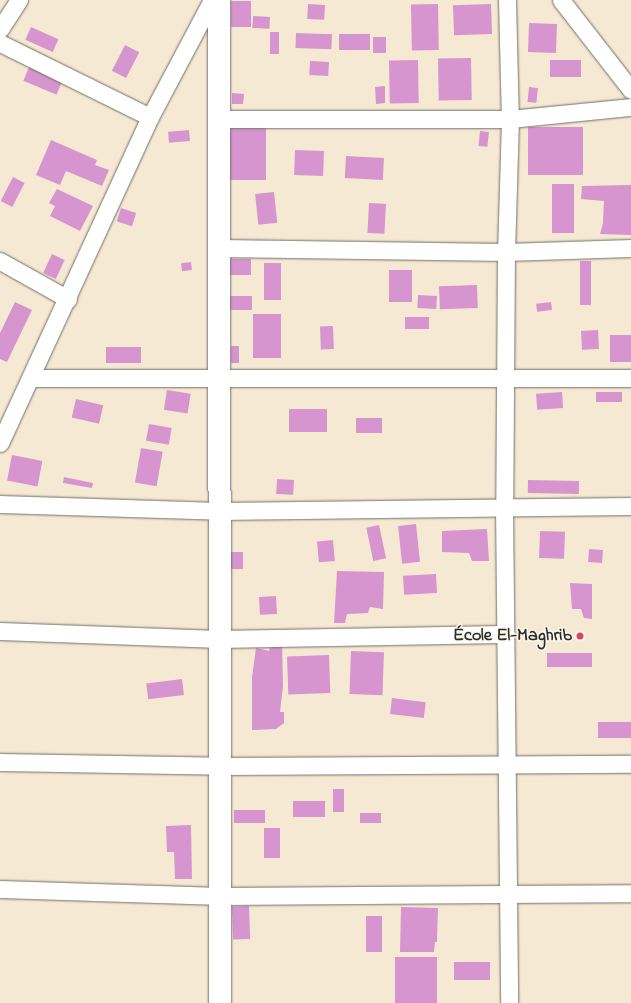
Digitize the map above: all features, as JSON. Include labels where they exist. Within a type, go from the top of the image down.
[{"type":"main road","points":[[219,0],[219,639],[221,766],[220,1003]]},
{"type":"street","points":[[0,29],[18,0]]},
{"type":"street","points":[[0,443],[68,299],[150,117],[212,0]]},
{"type":"street","points":[[507,0],[510,119],[506,252],[504,508],[509,1003]]},
{"type":"street","points":[[561,0],[631,90]]},
{"type":"street","points":[[0,43],[150,117]]},
{"type":"street","points":[[219,119],[510,119],[631,107]]},
{"type":"street","points":[[219,248],[506,252],[631,248]]},
{"type":"street","points":[[0,261],[68,299]]},
{"type":"street","points":[[31,378],[631,378]]},
{"type":"street","points":[[0,504],[219,511],[631,506]]},
{"type":"street","points":[[0,631],[219,639],[506,634]]},
{"type":"street","points":[[0,762],[221,766],[631,764]]},
{"type":"street","points":[[0,889],[221,896],[631,893]]},
{"type":"building","points":[[231,1],[251,1],[251,27],[231,27]]},
{"type":"building","points":[[308,4],[325,5],[324,20],[307,19]]},
{"type":"building","points":[[411,4],[438,4],[439,50],[412,50]]},
{"type":"building","points":[[491,4],[492,34],[454,35],[453,5]]},
{"type":"building","points":[[253,16],[270,17],[269,29],[252,28]]},
{"type":"building","points":[[529,23],[557,24],[556,53],[528,52]]},
{"type":"building","points":[[31,27],[58,39],[53,52],[25,40]]},
{"type":"building","points":[[270,32],[279,32],[279,54],[270,54]]},
{"type":"building","points":[[296,33],[332,34],[331,49],[295,48]]},
{"type":"building","points":[[339,34],[370,34],[370,50],[339,50]]},
{"type":"building","points":[[373,37],[386,37],[386,53],[373,53]]},
{"type":"building","points":[[125,45],[139,52],[126,78],[112,71]]},
{"type":"building","points":[[471,58],[472,100],[439,101],[438,59]]},
{"type":"building","points":[[418,60],[419,103],[390,103],[389,61]]},
{"type":"building","points":[[550,60],[581,60],[581,77],[550,77]]},
{"type":"building","points":[[310,61],[329,62],[328,76],[309,75]]},
{"type":"building","points":[[30,65],[63,79],[56,95],[23,81]]},
{"type":"building","points":[[385,86],[385,103],[376,104],[375,87]]},
{"type":"building","points":[[529,87],[538,88],[536,103],[527,102]]},
{"type":"building","points":[[232,93],[244,94],[243,104],[232,104]]},
{"type":"building","points":[[230,127],[266,127],[266,180],[230,180]]},
{"type":"building","points":[[528,127],[583,127],[583,175],[528,175]]},
{"type":"building","points":[[189,130],[190,141],[169,143],[168,132]]},
{"type":"building","points":[[480,131],[489,132],[487,147],[478,146]]},
{"type":"building","points":[[51,140],[97,160],[95,165],[109,170],[102,186],[66,171],[60,185],[36,175]]},
{"type":"building","points":[[295,150],[324,151],[323,176],[294,175]]},
{"type":"building","points":[[346,156],[384,158],[383,180],[345,178]]},
{"type":"building","points":[[13,177],[25,183],[12,207],[1,201]]},
{"type":"building","points":[[552,184],[574,184],[574,233],[552,233]]},
{"type":"building","points":[[631,185],[631,235],[600,234],[603,223],[604,201],[581,199],[582,186]]},
{"type":"building","points":[[57,189],[93,206],[80,231],[50,216],[55,206],[49,203]]},
{"type":"building","points":[[274,192],[277,223],[258,225],[255,194]]},
{"type":"building","points":[[369,203],[386,204],[384,234],[367,233]]},
{"type":"building","points":[[121,208],[136,213],[132,226],[117,221]]},
{"type":"building","points":[[52,254],[65,260],[56,279],[43,273]]},
{"type":"building","points":[[229,259],[251,259],[251,275],[229,275]]},
{"type":"building","points":[[580,261],[591,261],[591,305],[580,305]]},
{"type":"building","points":[[191,262],[192,270],[182,271],[181,263]]},
{"type":"building","points":[[264,263],[281,263],[281,300],[264,300]]},
{"type":"building","points":[[389,270],[412,270],[412,302],[389,302]]},
{"type":"building","points":[[477,285],[478,308],[440,309],[439,286]]},
{"type":"building","points":[[418,295],[437,296],[436,309],[417,308]]},
{"type":"building","points":[[230,296],[252,296],[252,310],[230,310]]},
{"type":"building","points":[[15,302],[32,310],[7,362],[0,359],[0,333]]},
{"type":"building","points":[[551,302],[552,310],[537,312],[536,304]]},
{"type":"building","points":[[253,314],[281,314],[281,358],[253,358]]},
{"type":"building","points":[[405,317],[429,317],[429,329],[405,329]]},
{"type":"building","points":[[320,326],[333,326],[334,349],[321,349]]},
{"type":"building","points":[[598,330],[599,349],[582,350],[581,331]]},
{"type":"building","points":[[610,335],[631,335],[631,362],[610,362]]},
{"type":"building","points":[[231,346],[239,346],[239,363],[231,363]]},
{"type":"building","points":[[106,347],[141,347],[141,363],[106,363]]},
{"type":"building","points":[[167,390],[191,394],[188,414],[164,410]]},
{"type":"building","points":[[562,392],[563,408],[537,410],[536,394]]},
{"type":"building","points":[[596,392],[622,392],[622,402],[596,402]]},
{"type":"building","points":[[76,399],[103,405],[99,424],[72,418]]},
{"type":"building","points":[[289,409],[327,409],[327,432],[289,432]]},
{"type":"building","points":[[356,418],[382,418],[382,433],[356,433]]},
{"type":"building","points":[[149,424],[172,428],[169,445],[146,441]]},
{"type":"building","points":[[141,448],[163,452],[157,486],[135,482]]},
{"type":"building","points":[[12,455],[42,461],[37,486],[7,481]]},
{"type":"building","points":[[64,477],[93,483],[92,488],[63,483]]},
{"type":"building","points":[[277,479],[294,480],[293,495],[276,494]]},
{"type":"building","points":[[528,480],[579,481],[579,494],[528,493]]},
{"type":"building","points":[[416,524],[420,562],[402,564],[398,526]]},
{"type":"building","points":[[379,525],[386,558],[373,561],[366,528]]},
{"type":"building","points":[[487,529],[489,561],[472,561],[469,553],[442,552],[442,531]]},
{"type":"building","points":[[540,531],[565,532],[564,559],[539,558]]},
{"type":"building","points":[[333,540],[335,561],[319,562],[317,541]]},
{"type":"building","points":[[589,549],[603,550],[602,563],[588,562]]},
{"type":"building","points":[[230,552],[243,552],[243,569],[230,569]]},
{"type":"building","points":[[337,571],[384,572],[383,609],[370,607],[368,613],[347,614],[345,623],[334,623]]},
{"type":"building","points":[[436,574],[437,593],[404,595],[403,576]]},
{"type":"building","points":[[570,583],[592,584],[592,619],[584,618],[581,609],[572,609]]},
{"type":"building","points":[[276,596],[277,614],[260,615],[259,597]]},
{"type":"building","points":[[272,640],[282,641],[283,686],[280,712],[284,712],[284,723],[276,729],[252,730],[252,677],[256,648],[269,651]]},
{"type":"building","points":[[351,651],[384,652],[382,695],[349,694]]},
{"type":"building","points":[[547,653],[592,653],[592,667],[547,667]]},
{"type":"building","points":[[329,655],[330,693],[288,694],[287,656]]},
{"type":"building","points":[[182,679],[184,695],[148,699],[146,683]]},
{"type":"building","points":[[392,698],[426,702],[424,718],[390,714]]},
{"type":"building","points":[[598,722],[631,722],[631,738],[598,738]]},
{"type":"building","points":[[333,789],[344,789],[344,812],[333,812]]},
{"type":"building","points":[[293,801],[325,801],[325,817],[293,817]]},
{"type":"building","points":[[234,810],[265,810],[265,823],[234,823]]},
{"type":"building","points":[[360,813],[381,813],[381,823],[360,823]]},
{"type":"building","points":[[191,825],[192,879],[175,879],[174,852],[167,852],[166,826]]},
{"type":"building","points":[[264,828],[280,828],[280,858],[264,858]]},
{"type":"building","points":[[249,906],[250,939],[233,940],[232,907]]},
{"type":"building","points":[[401,907],[438,908],[437,942],[435,942],[434,952],[400,952]]},
{"type":"building","points":[[366,916],[382,916],[382,952],[366,952]]},
{"type":"building","points":[[395,957],[437,957],[437,1003],[395,1003]]},
{"type":"building","points":[[454,962],[490,962],[490,980],[454,980]]},
{"type":"place","name":"École El-Maghrib","points":[[580,636]]}]
